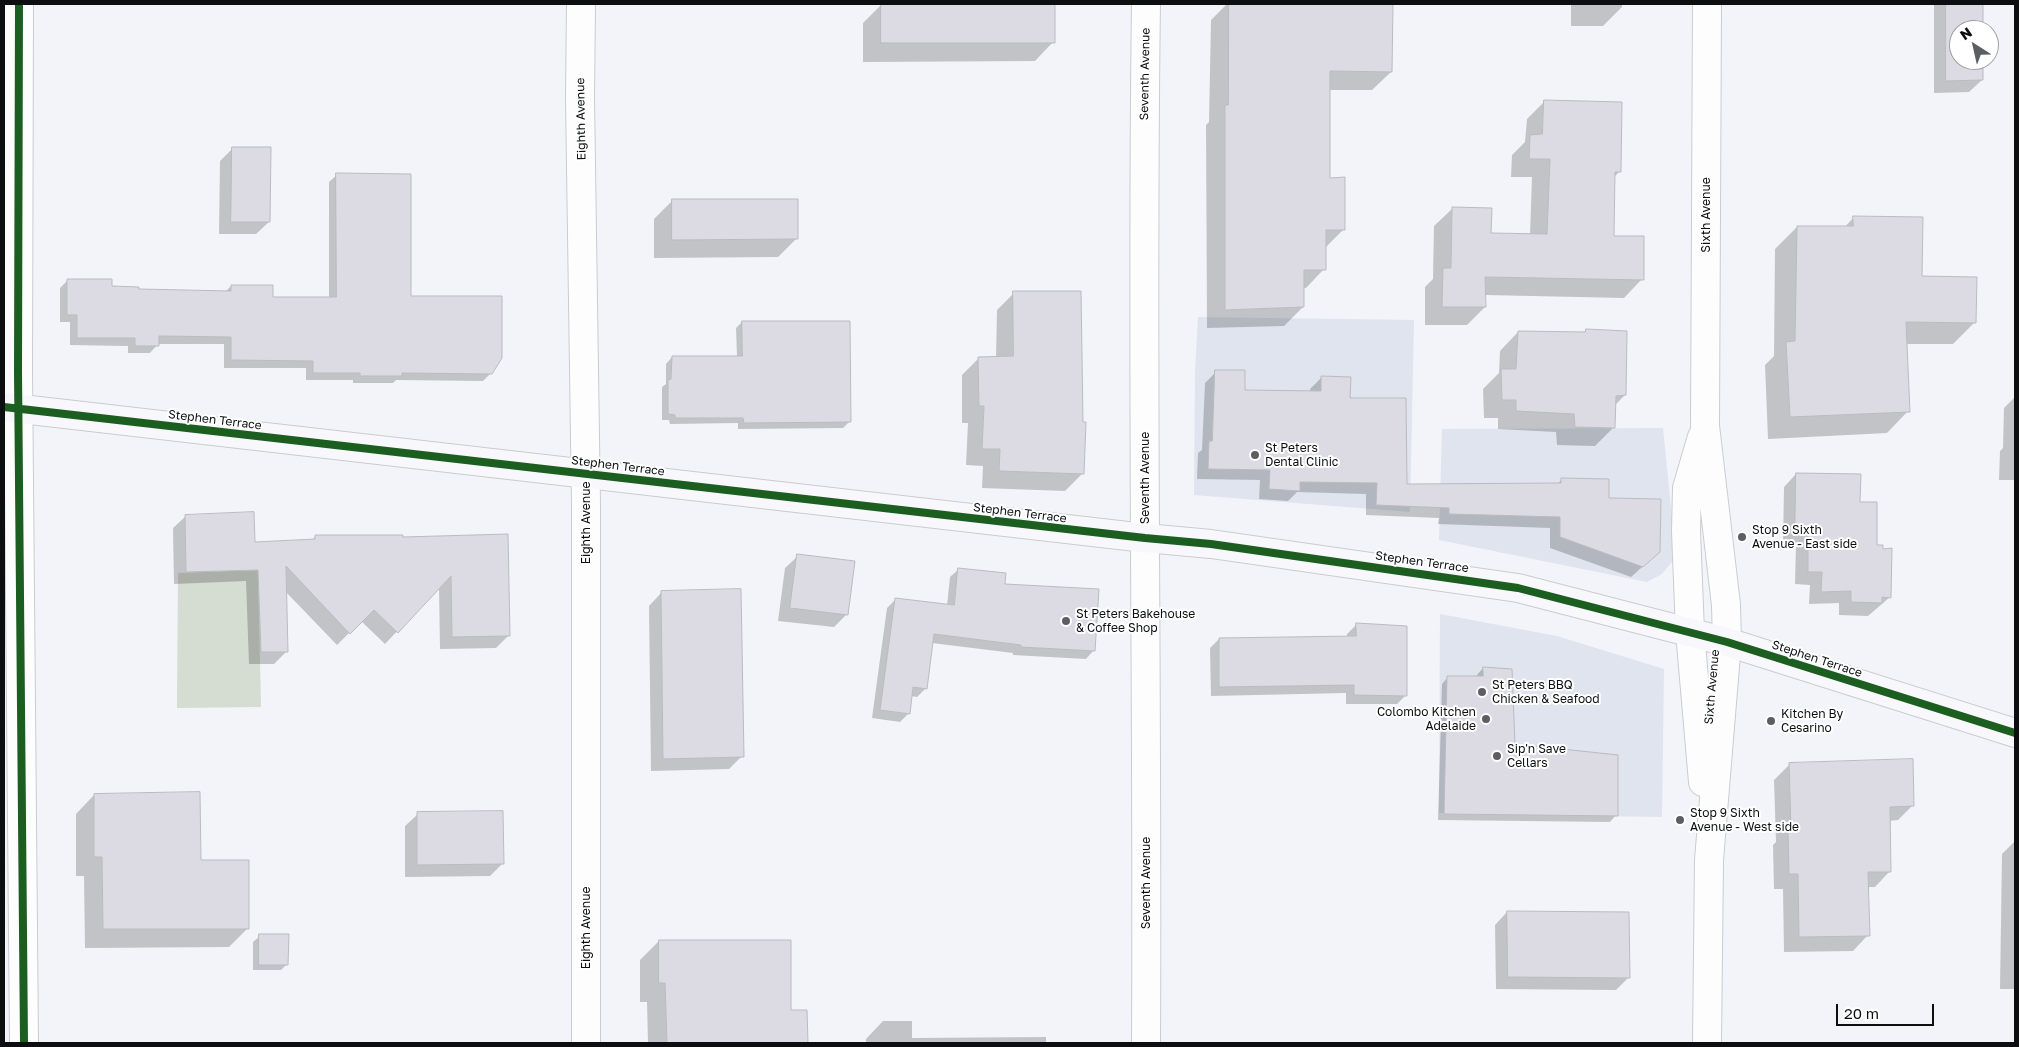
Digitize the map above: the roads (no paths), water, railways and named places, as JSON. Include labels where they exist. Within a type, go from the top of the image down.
[{"type":"main road","name":"Stephen Terrace","points":[[12,408],[1221,546],[1518,588],[1727,642],[2015,733]]},
{"type":"street","points":[[19,4],[12,408],[24,1043]]},
{"type":"street","name":"Eighth Avenue","points":[[581,4],[580,98],[586,474],[586,1043]]},
{"type":"street","name":"Seventh Avenue","points":[[1146,4],[1143,202],[1146,1043]]},
{"type":"street","name":"Sixth Avenue","points":[[1706,1043],[1709,860],[1727,642],[1725,599],[1705,426],[1708,4]]},
{"type":"street","name":"Sixth Avenue","points":[[1705,426],[1687,488],[1686,531],[1690,632],[1709,860]]},
{"type":"place","name":"St Peters Dental Clinic","points":[[1255,455]]},
{"type":"place","name":"Stop 9 Sixth Avenue - East side","points":[[1742,537]]},
{"type":"place","name":"St Peters Bakehouse & Coffee Shop","points":[[1066,621]]},
{"type":"place","name":"St Peters BBQ Chicken & Seafood","points":[[1482,692]]},
{"type":"place","name":"Colombo Kitchen Adelaide","points":[[1486,719]]},
{"type":"place","name":"Kitchen By Cesarino","points":[[1771,721]]},
{"type":"place","name":"Sip'n Save Cellars","points":[[1497,756]]},
{"type":"place","name":"Stop 9 Sixth Avenue - West side","points":[[1680,820]]}]
